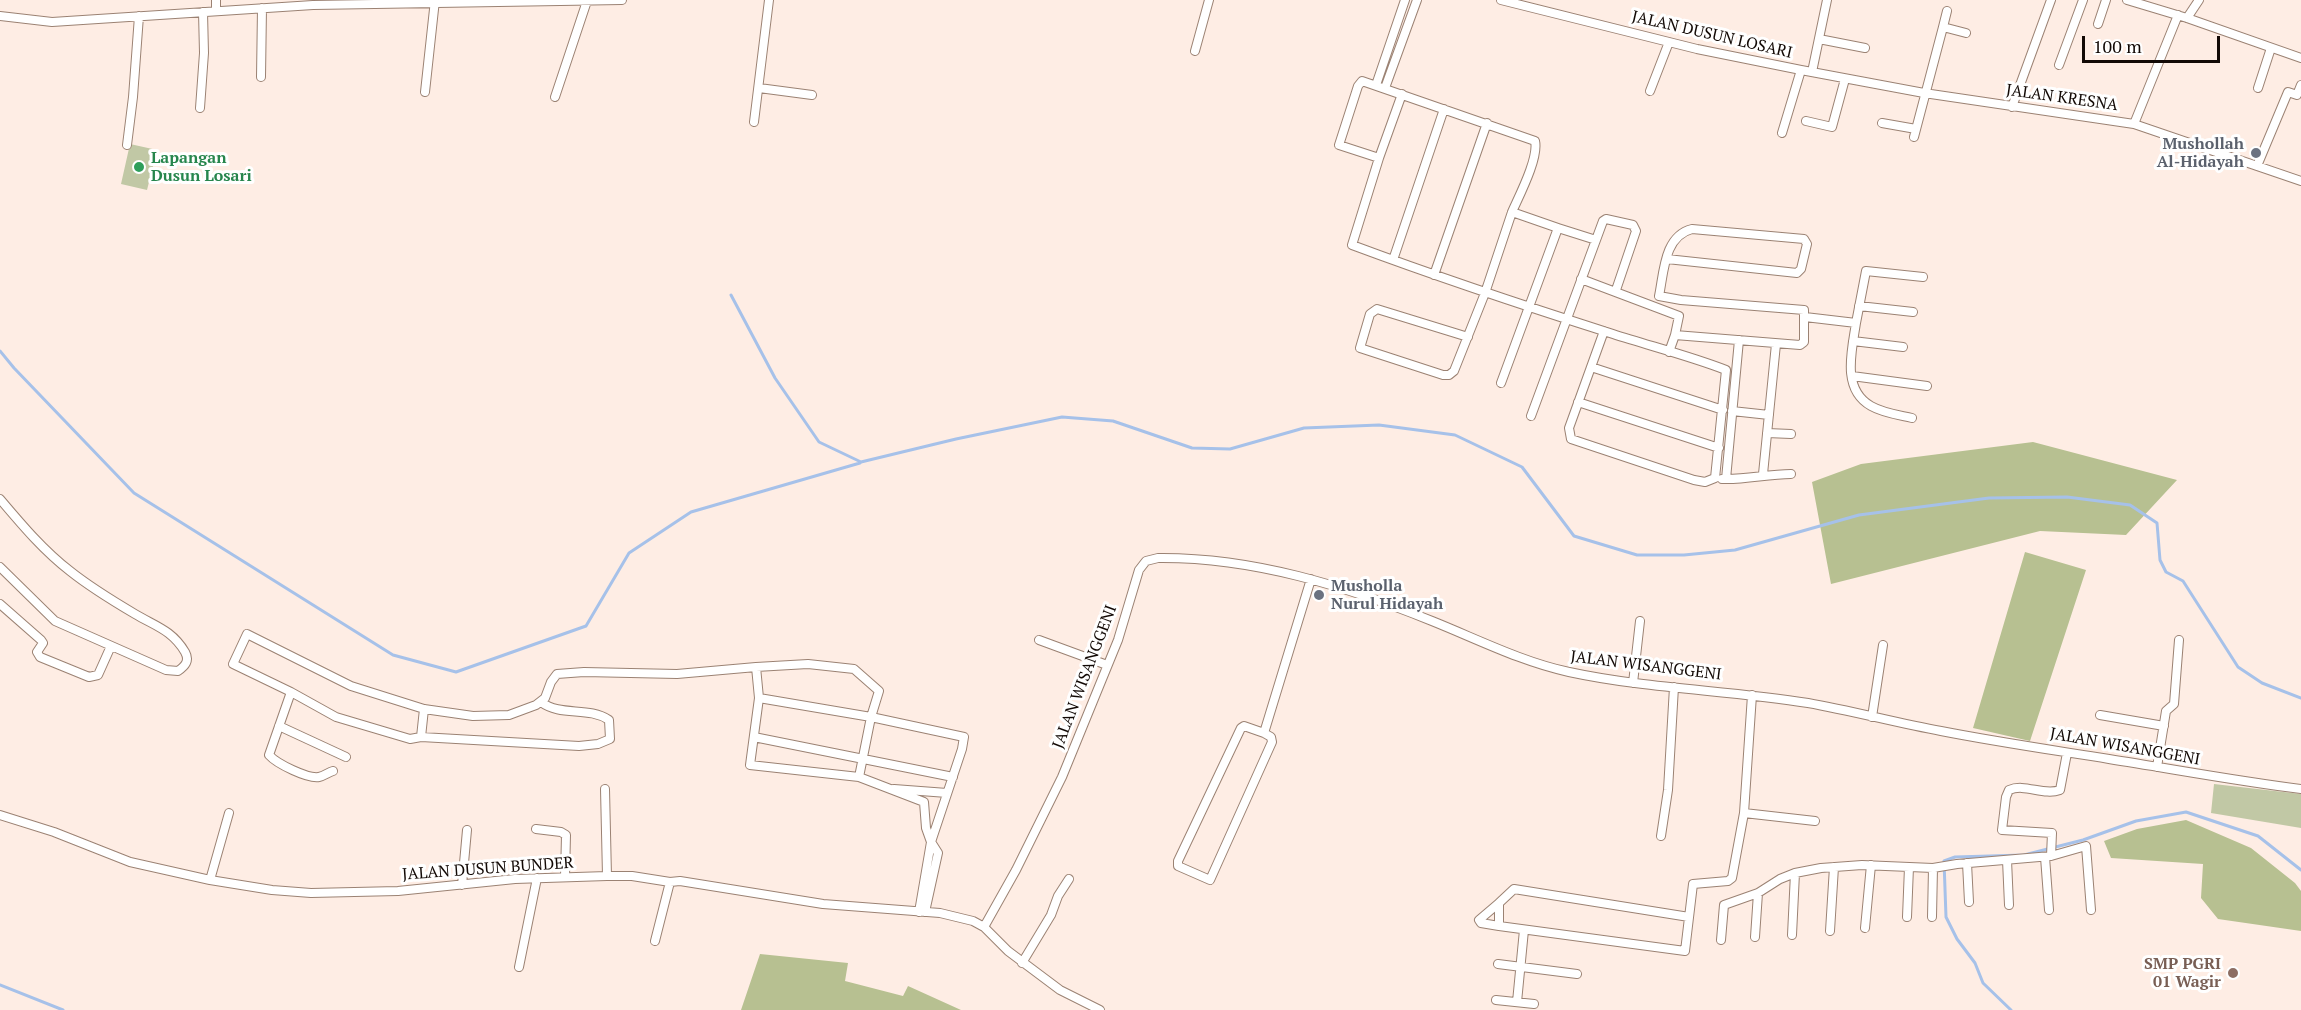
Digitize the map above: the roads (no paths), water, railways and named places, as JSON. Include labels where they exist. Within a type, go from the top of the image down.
[{"type":"street","points":[[216,0],[216,11]]},
{"type":"street","points":[[0,16],[52,22],[262,8],[313,2],[622,0]]},
{"type":"street","points":[[754,122],[769,0]]},
{"type":"street","points":[[1195,51],[1209,0]]},
{"type":"street","points":[[1380,86],[1405,0]]},
{"type":"street","points":[[1380,86],[1416,0]]},
{"type":"street","name":"JALAN DUSUN LOSARI","points":[[1501,0],[1668,42],[1812,72]]},
{"type":"street","points":[[1812,72],[1827,0]]},
{"type":"street","points":[[2012,107],[2051,0]]},
{"type":"street","points":[[2060,65],[2084,0]]},
{"type":"street","points":[[2098,24],[2106,0]]},
{"type":"street","points":[[2127,0],[2149,3],[2301,58]]},
{"type":"street","points":[[2134,124],[2183,17],[2199,0]]},
{"type":"street","points":[[425,92],[435,1]]},
{"type":"street","points":[[555,97],[587,1]]},
{"type":"street","points":[[261,77],[262,8]]},
{"type":"street","points":[[1882,123],[1915,133],[1947,11]]},
{"type":"street","points":[[200,108],[204,53],[203,12]]},
{"type":"street","points":[[127,144],[139,16]]},
{"type":"street","points":[[1943,27],[1966,33]]},
{"type":"street","points":[[1819,39],[1865,48]]},
{"type":"street","points":[[1650,91],[1668,42]]},
{"type":"street","points":[[2258,88],[2271,48]]},
{"type":"street","points":[[1782,133],[1801,70]]},
{"type":"street","name":"JALAN KRESNA","points":[[1812,72],[1924,93],[2134,124],[2301,181]]},
{"type":"street","points":[[1806,121],[1832,127],[1845,79]]},
{"type":"street","points":[[1379,158],[1339,145],[1359,82],[1365,81],[1380,86],[1533,139],[1536,143],[1532,161],[1512,212],[1485,292],[1468,337],[1455,371],[1446,375],[1360,348],[1370,314],[1377,309],[1468,337]]},
{"type":"street","points":[[2258,166],[2288,92],[2297,95],[2301,85]]},
{"type":"street","points":[[759,88],[812,94]]},
{"type":"street","points":[[1402,94],[1352,245],[1528,307],[1726,370],[1726,479]]},
{"type":"street","points":[[1393,260],[1444,109]]},
{"type":"street","points":[[1434,275],[1487,123]]},
{"type":"street","points":[[1512,212],[1596,240]]},
{"type":"street","points":[[1531,416],[1565,319],[1603,221],[1606,219],[1633,225],[1636,229],[1616,290]]},
{"type":"street","points":[[1501,383],[1558,228]]},
{"type":"street","points":[[1656,306],[1659,296],[1667,260],[1672,242],[1677,235],[1692,229],[1804,239],[1807,244],[1801,270],[1797,273],[1667,260]]},
{"type":"street","points":[[1912,418],[1869,405],[1858,394],[1851,376],[1850,359],[1866,271],[1923,277]]},
{"type":"street","points":[[1581,279],[1616,290],[1679,316]]},
{"type":"street","points":[[1659,296],[1681,300],[1804,310],[1803,344],[1776,344],[1676,335]]},
{"type":"street","points":[[1669,352],[1676,335],[1681,300]]},
{"type":"street","points":[[1859,306],[1913,312]]},
{"type":"street","points":[[1805,318],[1856,323]]},
{"type":"street","points":[[1604,331],[1578,402],[1569,432],[1571,439],[1705,482],[1715,478],[1750,478],[1763,474],[1791,474]]},
{"type":"street","points":[[1715,478],[1739,340]]},
{"type":"street","points":[[1853,341],[1904,347]]},
{"type":"street","points":[[1763,474],[1776,344]]},
{"type":"street","points":[[1591,367],[1727,410],[1769,415]]},
{"type":"street","points":[[1851,376],[1927,386]]},
{"type":"street","points":[[1578,402],[1719,448]]},
{"type":"street","points":[[1767,433],[1791,434]]},
{"type":"street","points":[[0,499],[35,540],[71,571],[136,615],[164,628],[185,652],[187,658],[185,666],[178,671],[166,670],[55,621],[0,567]]},
{"type":"street","name":"JALAN WISANGGENI","points":[[984,927],[1016,870],[1057,787],[1125,620],[1139,570],[1151,559],[1171,558],[1238,564],[1311,579],[1363,594],[1566,672],[1752,695],[2067,753],[2301,789]]},
{"type":"street","points":[[1264,733],[1311,579]]},
{"type":"street","points":[[0,604],[41,640],[43,643],[37,652],[40,657],[89,677],[98,675],[111,646]]},
{"type":"street","points":[[1633,682],[1640,621]]},
{"type":"street","points":[[541,702],[551,709],[598,713],[609,720],[610,739],[598,744],[579,746],[421,737],[410,739],[336,717],[233,664],[247,634],[351,686],[424,709],[473,716],[509,715],[541,702],[557,674],[584,672],[677,674],[808,664],[854,669],[879,691],[871,717],[859,777]]},
{"type":"street","points":[[1039,640],[1107,665]]},
{"type":"street","points":[[2157,767],[2166,711],[2174,704],[2179,640]]},
{"type":"street","points":[[1872,717],[1883,645]]},
{"type":"street","points":[[756,667],[759,698],[750,765],[859,777],[924,802]]},
{"type":"street","points":[[1661,836],[1668,790],[1674,687]]},
{"type":"street","points":[[291,692],[269,755],[275,762],[307,775],[318,777],[333,771]]},
{"type":"street","points":[[1689,917],[1514,889],[1479,920],[1481,923],[1524,930],[1685,951],[1693,884],[1728,881],[1732,878],[1744,813],[1752,695]]},
{"type":"street","points":[[759,698],[871,717],[964,737],[931,842]]},
{"type":"street","points":[[421,737],[424,709]]},
{"type":"street","points":[[2100,715],[2164,726]]},
{"type":"street","points":[[279,726],[346,757]]},
{"type":"street","points":[[1244,726],[1264,733],[1271,737],[1272,742],[1210,880],[1178,866],[1178,861],[1241,728],[1244,726]]},
{"type":"street","points":[[754,738],[952,777]]},
{"type":"street","points":[[2049,910],[2049,855],[2052,833],[2002,830],[2009,790],[2015,788],[2052,793],[2060,790],[2067,753]]},
{"type":"street","points":[[884,788],[947,793]]},
{"type":"street","points":[[606,789],[607,876]]},
{"type":"street","points":[[917,789],[924,802],[926,828],[938,853],[922,912]]},
{"type":"street","points":[[210,880],[229,813]]},
{"type":"street","points":[[1744,813],[1815,821]]},
{"type":"street","name":"JALAN DUSUN BUNDER","points":[[0,815],[54,832],[130,862],[210,880],[272,890],[311,893],[398,891],[537,878],[632,876],[670,882],[680,880],[824,904],[922,912],[962,918],[984,927]]},
{"type":"street","points":[[537,829],[561,832],[566,835],[565,877]]},
{"type":"street","points":[[462,885],[467,830]]},
{"type":"street","points":[[1721,940],[1724,905],[1758,893],[1780,879],[1795,873],[1833,867],[1871,865],[1936,868],[2049,855],[2086,846],[2091,910]]},
{"type":"street","points":[[2007,860],[2009,905]]},
{"type":"street","points":[[1967,863],[1969,902]]},
{"type":"street","points":[[1865,928],[1871,865]]},
{"type":"street","points":[[1830,931],[1833,867]]},
{"type":"street","points":[[1907,917],[1909,867]]},
{"type":"street","points":[[1932,917],[1936,868]]},
{"type":"street","points":[[1792,935],[1795,873]]},
{"type":"street","points":[[519,967],[537,878]]},
{"type":"street","points":[[1022,963],[1051,915],[1058,896],[1069,879]]},
{"type":"street","points":[[656,941],[670,882]]},
{"type":"street","points":[[1755,937],[1758,893]]},
{"type":"street","points":[[1498,926],[1499,903]]},
{"type":"street","points":[[984,927],[1022,963],[1060,990],[1100,1010]]},
{"type":"street","points":[[1517,1002],[1524,930]]},
{"type":"street","points":[[1498,964],[1577,974]]},
{"type":"street","points":[[1496,1000],[1534,1004]]},
{"type":"waterway","points":[[731,295],[775,378],[819,442],[861,462],[1062,417],[1113,421],[1192,448],[1230,449],[1304,428],[1379,425],[1455,435],[1522,467],[1574,536],[1637,555],[1684,555],[1735,550],[1859,515],[1989,498],[2067,497],[2130,505],[2157,523],[2160,560],[2166,572],[2183,581],[2238,667],[2262,683],[2301,698]]},
{"type":"waterway","points":[[0,351],[134,493],[393,655],[456,672],[586,626],[629,553],[691,512],[860,463]]},
{"type":"waterway","points":[[2011,1010],[1983,983],[1975,963],[1957,939],[1946,917],[1944,861],[1955,857],[2024,855],[2083,840],[2136,821],[2186,812],[2258,836],[2301,870]]},
{"type":"waterway","points":[[0,985],[63,1010]]},
{"type":"place","name":"Mushollah Al-Hidayah","points":[[2256,153]]},
{"type":"place","name":"Lapangan Dusun Losari","points":[[139,167]]},
{"type":"place","name":"Musholla Nurul Hidayah","points":[[1319,595]]},
{"type":"place","name":"SMP PGRI 01 Wagir","points":[[2233,973]]}]
